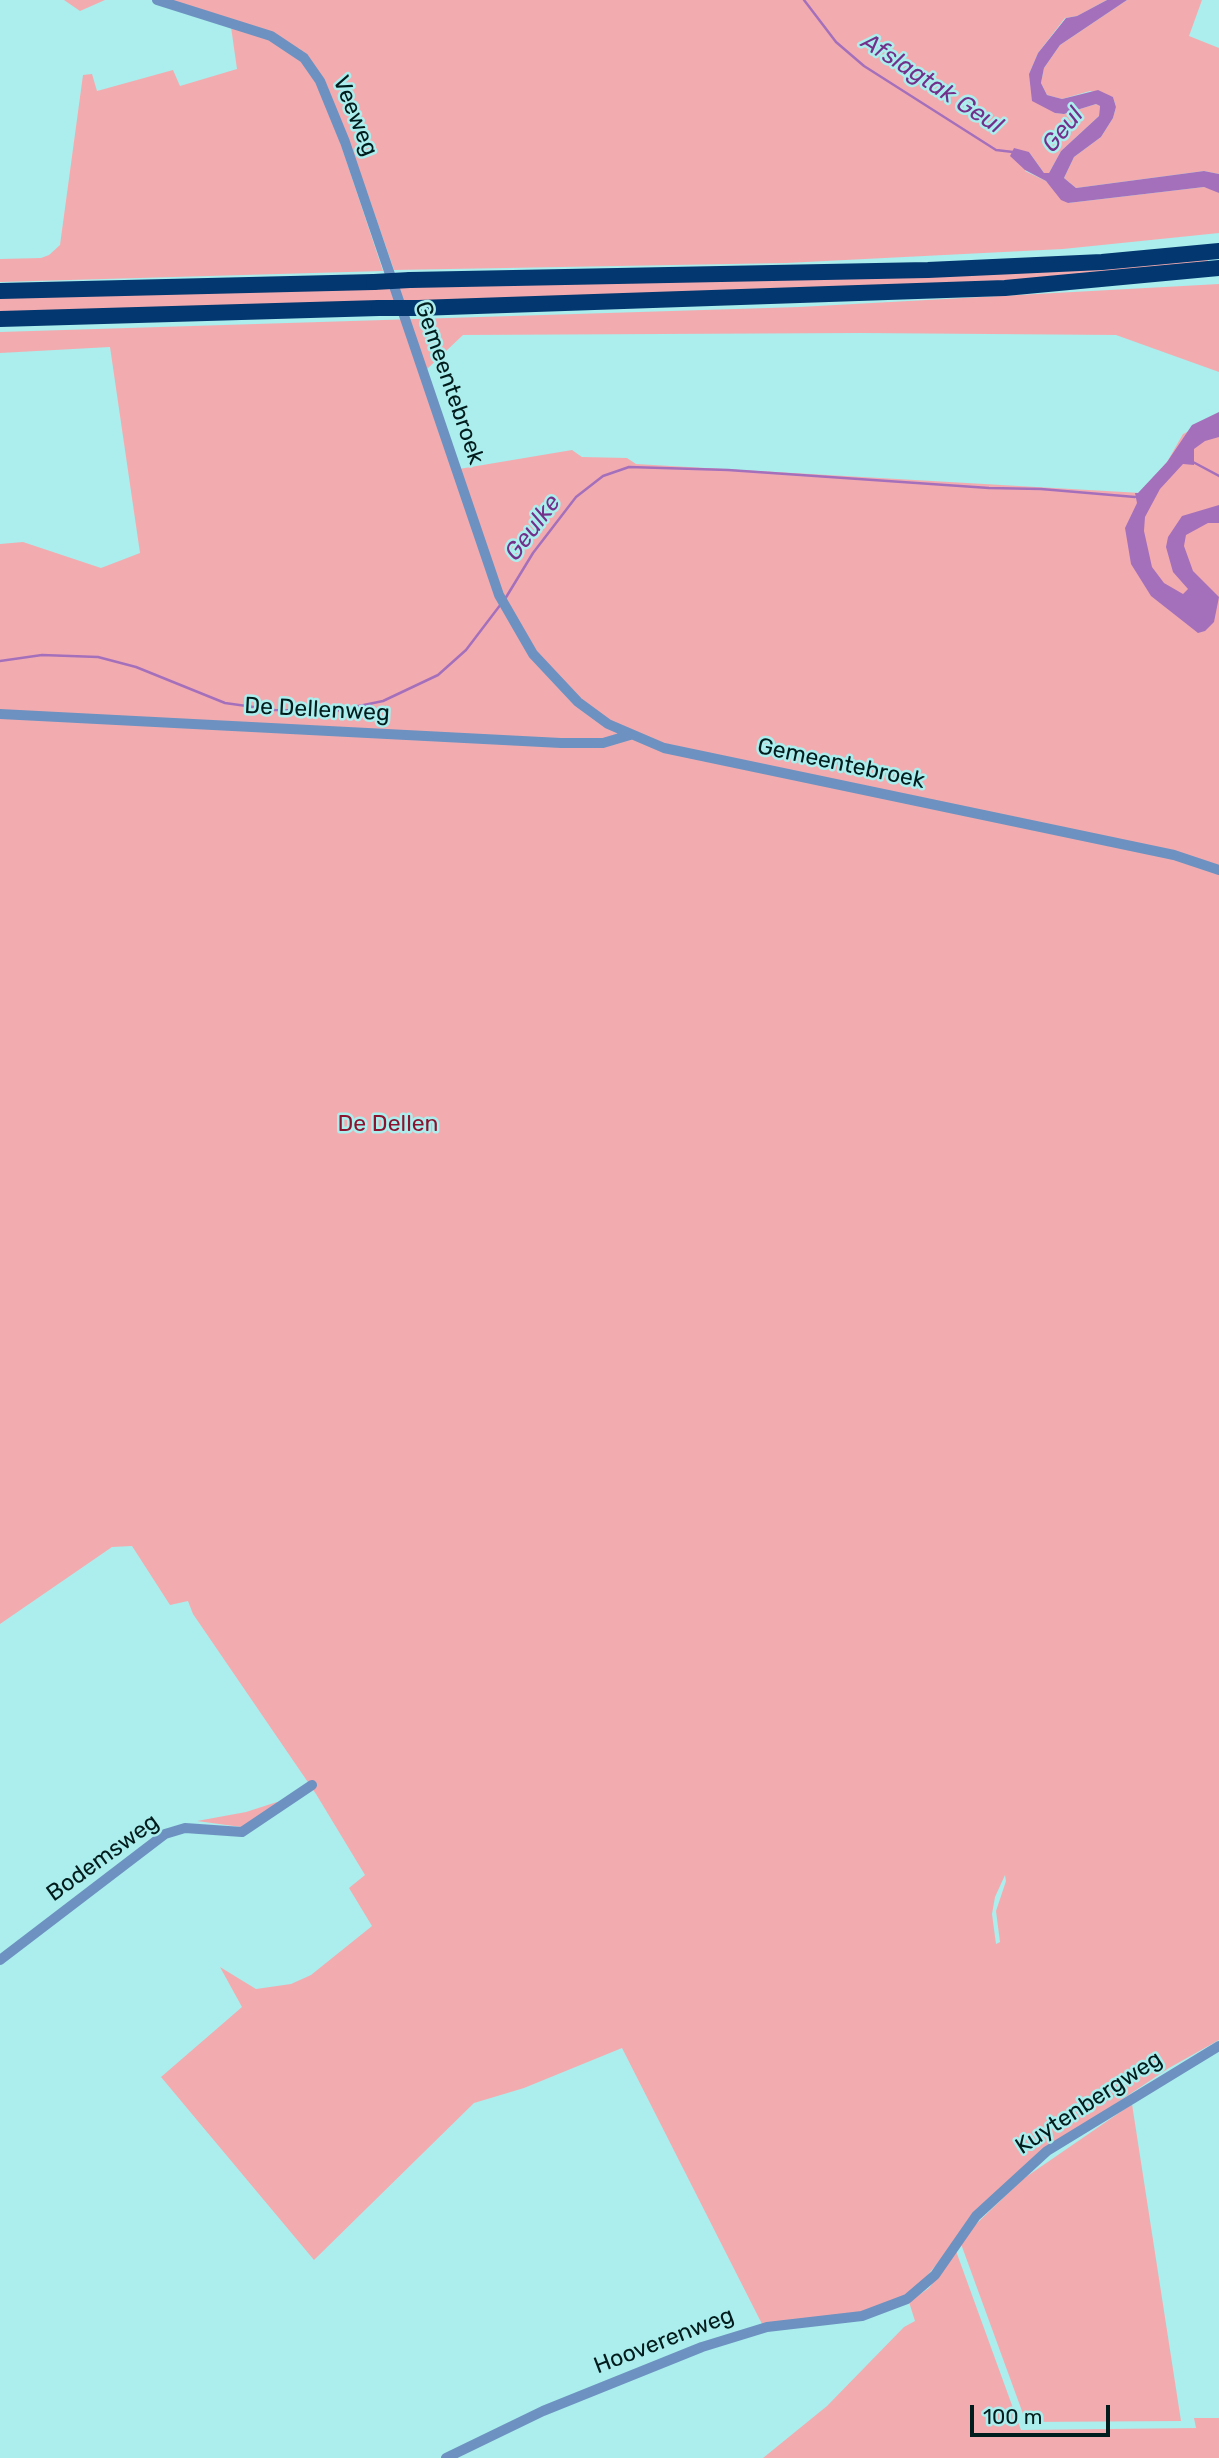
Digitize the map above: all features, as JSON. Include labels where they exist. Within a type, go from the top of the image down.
[{"type":"highway","points":[[0,291],[928,270],[1115,261],[1219,251]]},
{"type":"highway","points":[[0,320],[916,292],[1068,283],[1219,268]]},
{"type":"street","name":"Veeweg","points":[[157,0],[271,36],[304,58],[326,92],[387,264]]},
{"type":"street","name":"Gemeentebroek","points":[[387,264],[506,611],[533,654],[557,682],[593,714],[630,735],[688,754],[1174,855],[1219,870]]},
{"type":"street","name":"De Dellenweg","points":[[0,714],[561,743],[603,743],[630,735]]},
{"type":"street","name":"Bodemsweg","points":[[0,1960],[165,1834],[185,1828],[242,1832],[312,1785]]},
{"type":"street","name":"Kuytenbergweg","points":[[907,2299],[934,2275],[976,2216],[1047,2151],[1219,2046]]},
{"type":"street","name":"Hooverenweg","points":[[446,2458],[543,2411],[702,2347],[767,2327],[862,2316],[907,2299]]},
{"type":"green space","points":[[64,0],[105,0],[80,11]]},
{"type":"green space","points":[[164,0],[1107,0],[1077,16],[1065,18],[1038,53],[1029,74],[1055,113],[1064,114],[1096,104],[1100,106],[1099,116],[1061,151],[1049,173],[1044,173],[1029,152],[1025,171],[1046,181],[1068,203],[1204,187],[1215,190],[1219,193],[1219,233],[1063,249],[786,263],[394,270],[367,192],[300,49]]},
{"type":"green space","points":[[1127,0],[1202,0],[1189,36],[1219,48],[1219,174],[1204,171],[1076,188],[1064,178],[1074,157],[1101,137],[1113,118],[1116,107],[1113,97],[1090,91],[1062,99],[1047,95],[1041,83],[1044,68],[1060,45]]},
{"type":"green space","points":[[231,27],[278,43],[302,61],[315,79],[327,103],[383,271],[0,282],[0,259],[41,258],[60,245],[83,75],[92,74],[97,91],[173,70],[180,86],[237,69]]},
{"type":"green space","points":[[1208,258],[1208,263],[1135,272],[894,288],[0,314],[0,298]]},
{"type":"green space","name":"De Dellen","points":[[1219,284],[1219,372],[1116,335],[860,333],[463,335],[426,370],[459,469],[572,450],[582,457],[627,458],[636,464],[1141,493],[1167,462],[1183,434],[1219,416],[1219,2040],[1169,2068],[1094,2118],[1003,2187],[913,2292],[876,2310],[762,2324],[622,2048],[524,2088],[474,2103],[314,2260],[161,2077],[242,2007],[220,1967],[256,1989],[291,1984],[311,1975],[372,1926],[349,1888],[365,1875],[316,1794],[193,1614],[188,1601],[170,1605],[132,1546],[112,1547],[0,1624],[0,544],[23,542],[101,568],[140,553],[110,347],[0,353],[0,332],[799,307]],"holes":[[[1005,1875],[1006,1881],[996,1911],[1000,1942],[996,1944],[992,1914],[995,1897]]]},
{"type":"green space","points":[[277,1802],[277,1806],[241,1827],[197,1821],[246,1812]]},
{"type":"green space","points":[[1132,2104],[1181,2421],[1026,2422],[961,2244],[974,2226],[1023,2179]]},
{"type":"green space","points":[[956,2251],[1021,2430],[1196,2428],[1194,2418],[1219,2418],[1219,2458],[763,2458],[827,2406],[904,2327],[915,2321],[909,2302],[929,2288]]},
{"type":"shaded area","points":[[1107,0],[1127,0],[1060,45],[1044,68],[1041,83],[1047,95],[1062,99],[1098,90],[1113,97],[1116,107],[1113,118],[1101,137],[1074,157],[1064,178],[1076,188],[1204,171],[1219,174],[1219,193],[1204,187],[1068,203],[1061,200],[1046,181],[1025,170],[1010,156],[1014,148],[1029,152],[1044,173],[1049,173],[1061,151],[1099,116],[1100,106],[1096,104],[1064,114],[1055,113],[1032,101],[1029,74],[1038,53],[1066,18],[1077,16]]},
{"type":"shaded area","points":[[1219,412],[1219,437],[1205,441],[1194,449],[1194,465],[1183,464],[1160,489],[1145,517],[1144,531],[1152,567],[1164,583],[1183,594],[1188,589],[1173,572],[1166,547],[1168,537],[1182,516],[1219,505],[1219,523],[1208,523],[1186,535],[1184,546],[1193,571],[1219,597],[1214,622],[1205,631],[1198,633],[1151,596],[1131,564],[1125,528],[1137,503],[1135,493],[1167,462],[1192,425]]},
{"type":"waterway","name":"Afslagtak Geul","points":[[804,0],[836,42],[864,66],[996,150],[1013,152]]},
{"type":"waterway","points":[[1193,462],[1219,476]]},
{"type":"waterway","name":"Geulke","points":[[505,599],[533,553],[576,497],[603,476],[629,467],[728,470],[1135,497]]},
{"type":"waterway","name":"Geulke","points":[[0,661],[42,655],[98,657],[136,667],[225,703],[275,710],[335,711],[383,701],[438,675],[466,650],[501,604]]},
{"type":"water label","name":"Geul","points":[[1063,130]]}]
